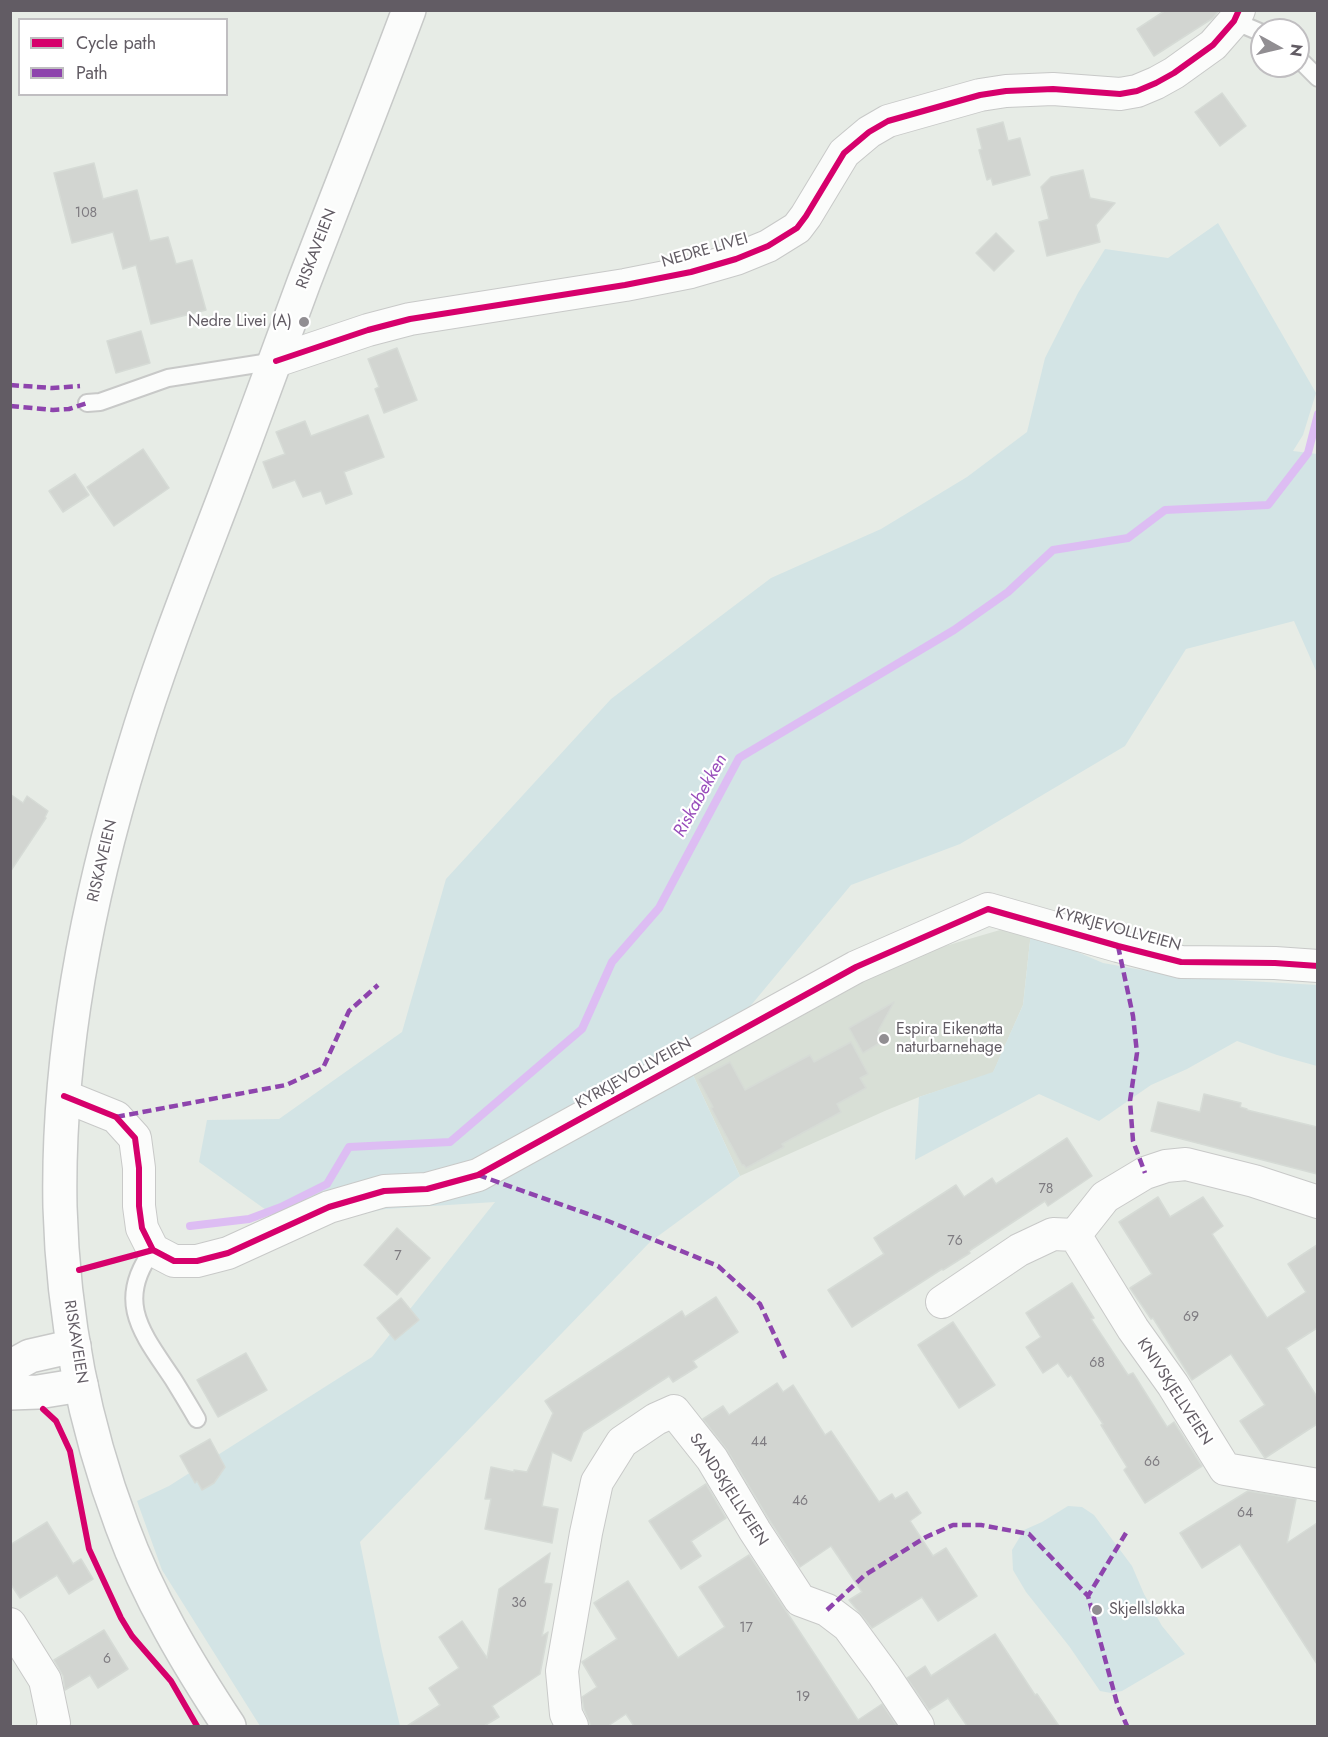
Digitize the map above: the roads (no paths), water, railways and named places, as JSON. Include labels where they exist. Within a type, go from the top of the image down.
[{"type":"main road","name":"RISKAVEIEN","points":[[229,1726],[151,1593],[123,1530],[99,1459],[81,1385],[65,1273],[60,1213],[64,1096],[76,990],[95,893],[121,790],[154,688],[304,284],[409,10]]},
{"type":"main road","points":[[10,1367],[30,1356],[74,1346]]},
{"type":"main road","points":[[10,1393],[38,1392],[81,1385]]},
{"type":"street","name":"NEDRE LIVEI","points":[[276,361],[368,330],[410,319],[625,285],[691,272],[736,260],[768,246],[796,228],[806,216],[844,153],[869,132],[888,121],[980,95],[1006,91],[1053,89],[1120,94],[1137,91],[1174,73],[1245,22]]},
{"type":"street","name":"KYRKJEVOLLVEIEN","points":[[153,1250],[174,1261],[197,1261],[228,1253],[329,1207],[384,1191],[427,1189],[478,1174],[856,967],[988,909],[1181,962],[1317,966]]},
{"type":"street","points":[[64,1096],[116,1117],[135,1138],[140,1168],[139,1206],[142,1228],[153,1250]]},
{"type":"street","points":[[942,1302],[1019,1250],[1053,1234],[1075,1235],[1105,1197],[1145,1173],[1166,1166],[1186,1164],[1254,1181],[1317,1202]]},
{"type":"street","name":"KNIVSKJELLVEIEN","points":[[1075,1235],[1133,1329],[1173,1385],[1225,1468],[1317,1485]]},
{"type":"street","name":"SANDSKJELLVEIEN","points":[[572,1726],[566,1714],[562,1671],[597,1482],[622,1442],[656,1419],[674,1411],[712,1460],[800,1600],[827,1610],[848,1626],[918,1726]]},
{"type":"street","points":[[10,1624],[45,1680],[53,1726]]},
{"type":"lane","points":[[87,403],[100,402],[168,378],[276,361]]},
{"type":"lane","points":[[153,1250],[143,1263],[136,1284],[137,1322],[197,1419]]},
{"type":"waterway","name":"Riskabekken","points":[[190,1226],[249,1219],[281,1207],[327,1184],[349,1147],[450,1142],[582,1029],[612,962],[659,908],[739,758],[954,630],[1008,592],[1053,550],[1128,538],[1165,510],[1268,505],[1308,453],[1318,414]]},
{"type":"place","name":"Nedre Livei (A)","points":[[304,322]]},
{"type":"place","name":"Espira Eikenøtta naturbarnehage","points":[[884,1039]]},
{"type":"place","name":"Skjellsløkka","points":[[1097,1610]]}]
